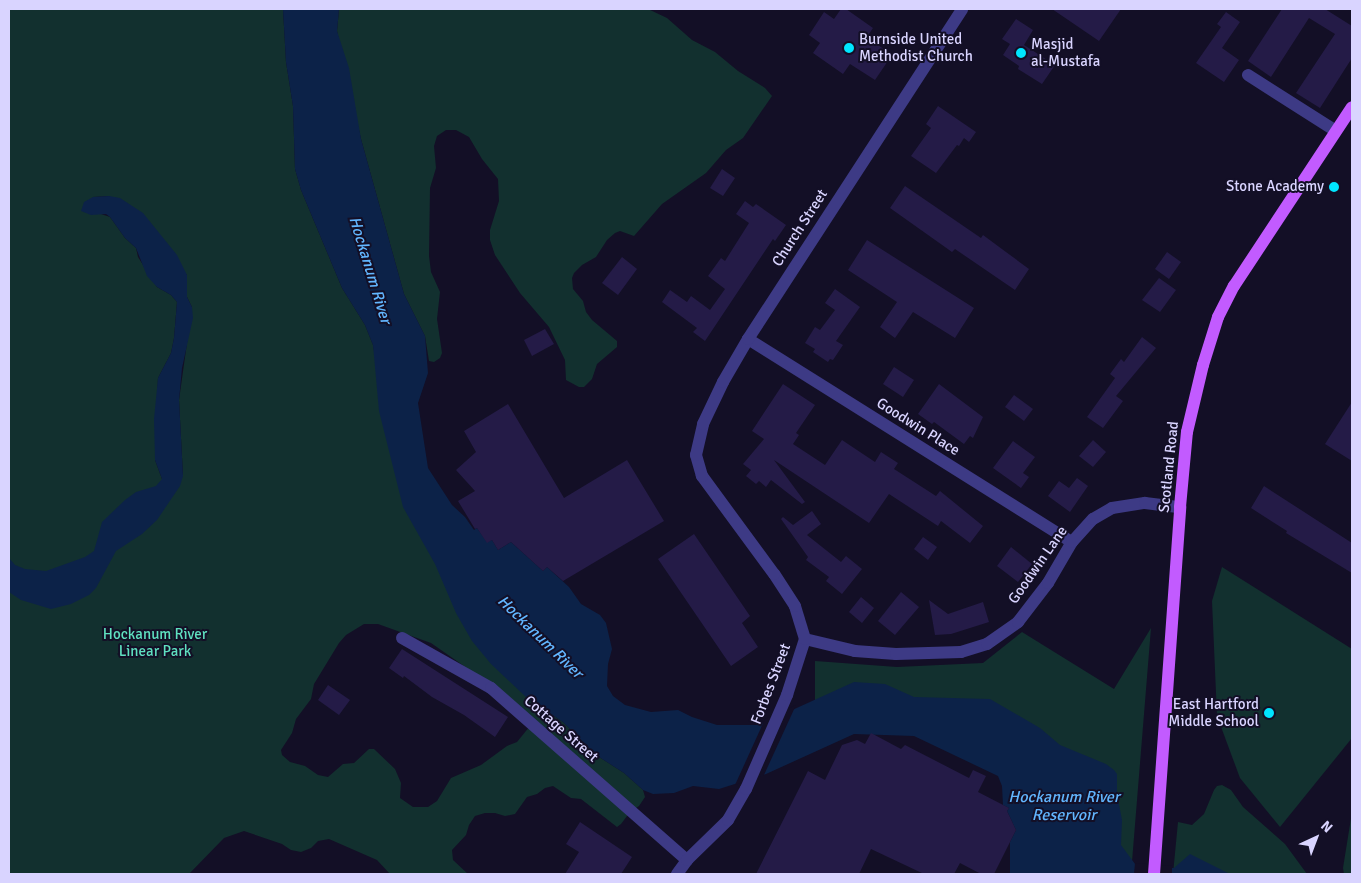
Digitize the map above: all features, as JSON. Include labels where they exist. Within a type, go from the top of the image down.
[{"type":"main road","name":"Scotland Road","points":[[1154,869],[1187,432],[1203,365],[1218,317],[1242,272],[1352,106]]},
{"type":"street","name":"Church Street","points":[[702,476],[696,455],[703,424],[723,382],[748,339],[962,9]]},
{"type":"street","points":[[1248,75],[1336,132]]},
{"type":"street","name":"Goodwin Place","points":[[748,339],[1072,542]]},
{"type":"street","name":"Forbes Street","points":[[677,874],[687,860],[728,820],[750,780],[782,706],[805,639],[795,606],[774,574],[702,476]]},
{"type":"street","name":"Goodwin Lane","points":[[805,639],[855,651],[896,654],[961,652],[987,644],[1018,622],[1048,583],[1072,542],[1093,519],[1112,508],[1145,503],[1180,507]]},
{"type":"street","name":"Cottage Street","points":[[402,638],[490,688],[687,860]]},
{"type":"green space","name":"Hockanum River Linear Park","points":[[9,9],[283,9],[286,62],[293,106],[295,169],[301,190],[342,288],[365,325],[373,345],[375,358],[401,423],[551,714],[563,722],[596,755],[624,773],[643,790],[645,797],[639,806],[630,812],[617,827],[581,799],[571,798],[553,786],[527,797],[515,814],[505,816],[485,813],[475,816],[469,825],[466,835],[452,850],[453,860],[468,874],[390,874],[377,860],[329,839],[318,841],[311,848],[301,852],[291,850],[282,844],[244,831],[224,838],[189,874],[9,874]],"holes":[[[109,196],[187,275],[187,297],[192,307],[179,400],[183,476],[162,479],[155,460],[158,378],[171,353],[177,302],[171,295],[157,287],[138,257],[136,248],[125,238],[110,217],[101,214],[93,197]],[[364,624],[378,624],[431,643],[484,680],[530,726],[517,742],[507,746],[481,765],[451,778],[437,801],[428,807],[413,807],[400,798],[401,783],[395,769],[374,749],[369,749],[354,763],[343,764],[328,777],[318,775],[305,766],[290,762],[282,755],[281,750],[292,733],[296,719],[311,699],[314,684],[339,643],[346,635]]]},
{"type":"green space","points":[[339,9],[648,9],[667,18],[692,40],[715,52],[738,71],[765,88],[772,96],[743,138],[726,150],[706,173],[662,204],[634,236],[620,231],[615,233],[607,240],[596,257],[582,265],[574,273],[572,278],[573,289],[583,301],[586,312],[592,320],[617,341],[617,347],[597,364],[592,379],[584,387],[579,387],[566,380],[565,360],[549,327],[520,293],[495,255],[490,240],[490,230],[499,201],[498,179],[482,159],[469,137],[456,130],[446,130],[437,136],[434,146],[436,168],[430,188],[429,256],[431,272],[440,292],[437,319],[442,353],[440,358],[434,362],[429,361],[425,336],[404,294],[361,139],[337,31]]},
{"type":"green space","points":[[1222,567],[1352,649],[1352,738],[1280,827],[1240,778],[1217,716],[1212,601]]},
{"type":"green space","points":[[1151,628],[1131,874],[996,739],[815,727],[815,661],[897,667],[983,663],[1022,632],[1114,689]]},
{"type":"green space","points":[[1222,785],[1231,790],[1243,807],[1285,844],[1307,874],[1173,874],[1178,822],[1192,825],[1204,814],[1217,786]]},
{"type":"green space","points":[[1352,812],[1352,874],[1344,874],[1343,868]]},
{"type":"water","points":[[283,9],[339,9],[337,31],[349,68],[361,139],[404,294],[425,336],[428,373],[418,403],[428,468],[452,505],[465,517],[474,530],[477,528],[487,542],[492,540],[498,550],[511,542],[543,571],[547,567],[569,587],[581,604],[600,615],[606,623],[612,649],[608,664],[607,686],[613,696],[625,705],[651,712],[678,710],[692,717],[717,725],[759,725],[854,682],[885,684],[914,697],[990,699],[1040,728],[1060,745],[1106,764],[1114,770],[1117,774],[1117,794],[1122,820],[1121,845],[1138,868],[1174,868],[1190,854],[1230,874],[1010,874],[1010,842],[1016,830],[1007,811],[1009,808],[1003,805],[1002,786],[998,776],[914,736],[854,734],[766,774],[719,789],[693,786],[674,793],[653,794],[643,790],[624,773],[596,755],[563,722],[527,698],[491,664],[472,641],[456,613],[435,564],[403,507],[379,411],[373,345],[365,325],[342,288],[301,190],[295,169],[293,106],[286,62]]},
{"type":"water","points":[[109,196],[120,198],[143,213],[177,255],[187,275],[187,297],[192,307],[193,318],[182,368],[179,400],[183,476],[180,486],[157,520],[142,534],[116,551],[96,588],[89,595],[71,604],[51,609],[21,600],[9,592],[9,558],[15,565],[25,569],[46,571],[85,557],[94,551],[102,522],[136,492],[156,486],[162,479],[155,460],[154,419],[158,378],[171,353],[174,338],[177,302],[171,295],[157,287],[147,276],[136,248],[125,238],[110,217],[106,214],[91,215],[81,211],[84,202],[93,197]]},
{"type":"pier","points":[[796,705],[764,775],[735,785],[765,719]]},
{"type":"pier","points":[[1135,863],[1172,866],[1172,874],[1134,874]]},
{"type":"building","name":"Burnside United Methodist Church","points":[[841,9],[846,9],[873,28],[867,37],[892,55],[875,80],[850,64],[843,74],[813,53],[820,43],[809,35],[824,12],[834,19]]},
{"type":"building","points":[[1052,9],[1121,9],[1099,41]]},
{"type":"building","points":[[1282,9],[1325,9],[1352,26],[1352,58],[1320,108],[1296,93],[1335,34],[1309,18],[1271,77],[1248,61]]},
{"type":"building","points":[[1226,12],[1240,22],[1222,48],[1239,60],[1224,82],[1196,63],[1221,27],[1217,24]]},
{"type":"building","name":"Masjid al-Mustafa","points":[[1016,19],[1033,30],[1024,45],[1055,65],[1042,84],[1018,69],[1019,66],[1003,55],[1010,44],[1002,39]]},
{"type":"building","points":[[938,106],[976,132],[969,142],[964,138],[959,146],[957,145],[936,173],[911,156],[931,128],[926,124]]},
{"type":"building","points":[[722,169],[735,178],[723,196],[710,188]]},
{"type":"building","points":[[905,186],[981,238],[983,235],[1029,269],[1015,290],[955,249],[952,252],[890,208]]},
{"type":"building","points":[[745,201],[753,207],[756,204],[786,225],[775,241],[773,239],[705,341],[693,332],[697,328],[662,302],[670,290],[687,302],[691,296],[710,310],[725,289],[708,276],[721,258],[725,261],[749,223],[736,214]]},
{"type":"building","points":[[867,240],[974,308],[955,338],[913,312],[895,338],[880,327],[897,302],[848,270]]},
{"type":"building","points":[[1167,252],[1181,262],[1169,279],[1155,269]]},
{"type":"building","points":[[622,257],[637,269],[618,295],[602,283]]},
{"type":"building","points":[[1159,278],[1176,290],[1160,312],[1142,300]]},
{"type":"building","points":[[835,289],[860,307],[836,341],[843,345],[833,360],[830,359],[828,362],[813,352],[815,349],[805,343],[815,327],[820,330],[835,310],[825,303]]},
{"type":"building","points":[[545,329],[554,344],[532,356],[524,340]]},
{"type":"building","points":[[1142,337],[1156,348],[1116,396],[1123,401],[1103,428],[1087,417],[1115,378],[1110,374],[1121,359],[1124,362]]},
{"type":"building","points":[[894,367],[914,380],[903,397],[883,384]]},
{"type":"building","points":[[783,384],[815,405],[796,433],[799,435],[793,444],[825,465],[842,440],[875,462],[881,452],[898,463],[894,469],[936,496],[940,491],[983,526],[970,543],[941,521],[938,526],[889,494],[869,523],[774,460],[805,502],[802,504],[771,480],[766,487],[759,481],[756,484],[746,476],[751,470],[743,464],[764,439],[752,431]]},
{"type":"building","points":[[939,384],[983,417],[973,438],[970,436],[964,444],[934,422],[932,424],[918,414]]},
{"type":"building","points":[[1014,395],[1033,409],[1024,421],[1005,407]]},
{"type":"building","points":[[1352,402],[1352,461],[1325,444]]},
{"type":"building","points":[[508,404],[564,498],[627,460],[664,521],[563,581],[547,567],[543,571],[511,542],[498,550],[492,540],[487,543],[477,528],[475,529],[458,501],[475,491],[456,470],[476,452],[464,431]]},
{"type":"building","points":[[1093,440],[1106,452],[1093,467],[1079,456]]},
{"type":"building","points":[[1013,441],[1035,457],[1023,473],[1029,477],[1021,488],[993,468]]},
{"type":"building","points":[[1077,478],[1088,486],[1070,512],[1048,496],[1059,481],[1069,488]]},
{"type":"building","points":[[1264,486],[1352,543],[1352,573],[1286,533],[1287,531],[1251,508]]},
{"type":"building","points":[[812,511],[821,524],[807,535],[841,562],[846,556],[862,569],[842,594],[826,581],[829,577],[806,560],[808,557],[781,519],[783,517],[793,525]]},
{"type":"building","points":[[694,534],[750,616],[742,623],[758,647],[731,666],[658,559]]},
{"type":"building","points":[[923,537],[937,547],[928,560],[914,549]]},
{"type":"building","points":[[1011,547],[1032,564],[1018,582],[997,566]]},
{"type":"building","points":[[901,592],[919,607],[895,635],[878,621]]},
{"type":"building","points":[[861,597],[874,608],[862,623],[849,612]]},
{"type":"building","points":[[929,600],[948,614],[983,602],[989,622],[951,634],[935,635]]},
{"type":"building","points":[[402,649],[508,717],[495,737],[464,715],[432,697],[404,676],[403,678],[389,668]]},
{"type":"building","points":[[328,685],[350,700],[339,715],[318,700]]},
{"type":"building","points":[[871,733],[901,749],[905,745],[969,778],[973,770],[986,776],[978,792],[1009,808],[1007,811],[1016,830],[994,874],[981,874],[960,863],[954,874],[924,874],[871,849],[859,874],[756,874],[808,771],[825,780],[842,745],[857,740],[865,744]]},
{"type":"building","points":[[580,822],[632,857],[621,874],[565,874],[579,852],[566,844]]},
{"type":"place","name":"Burnside United Methodist Church","points":[[849,48]]},
{"type":"place","name":"Masjid al-Mustafa","points":[[1021,53]]},
{"type":"place","name":"Stone Academy","points":[[1334,187]]},
{"type":"place","name":"East Hartford Middle School","points":[[1269,713]]},
{"type":"water label","name":"Hockanum River","points":[[370,270]]},
{"type":"water label","name":"Hockanum River","points":[[540,637]]},
{"type":"water label","name":"Hockanum River Reservoir","points":[[1064,806]]}]
